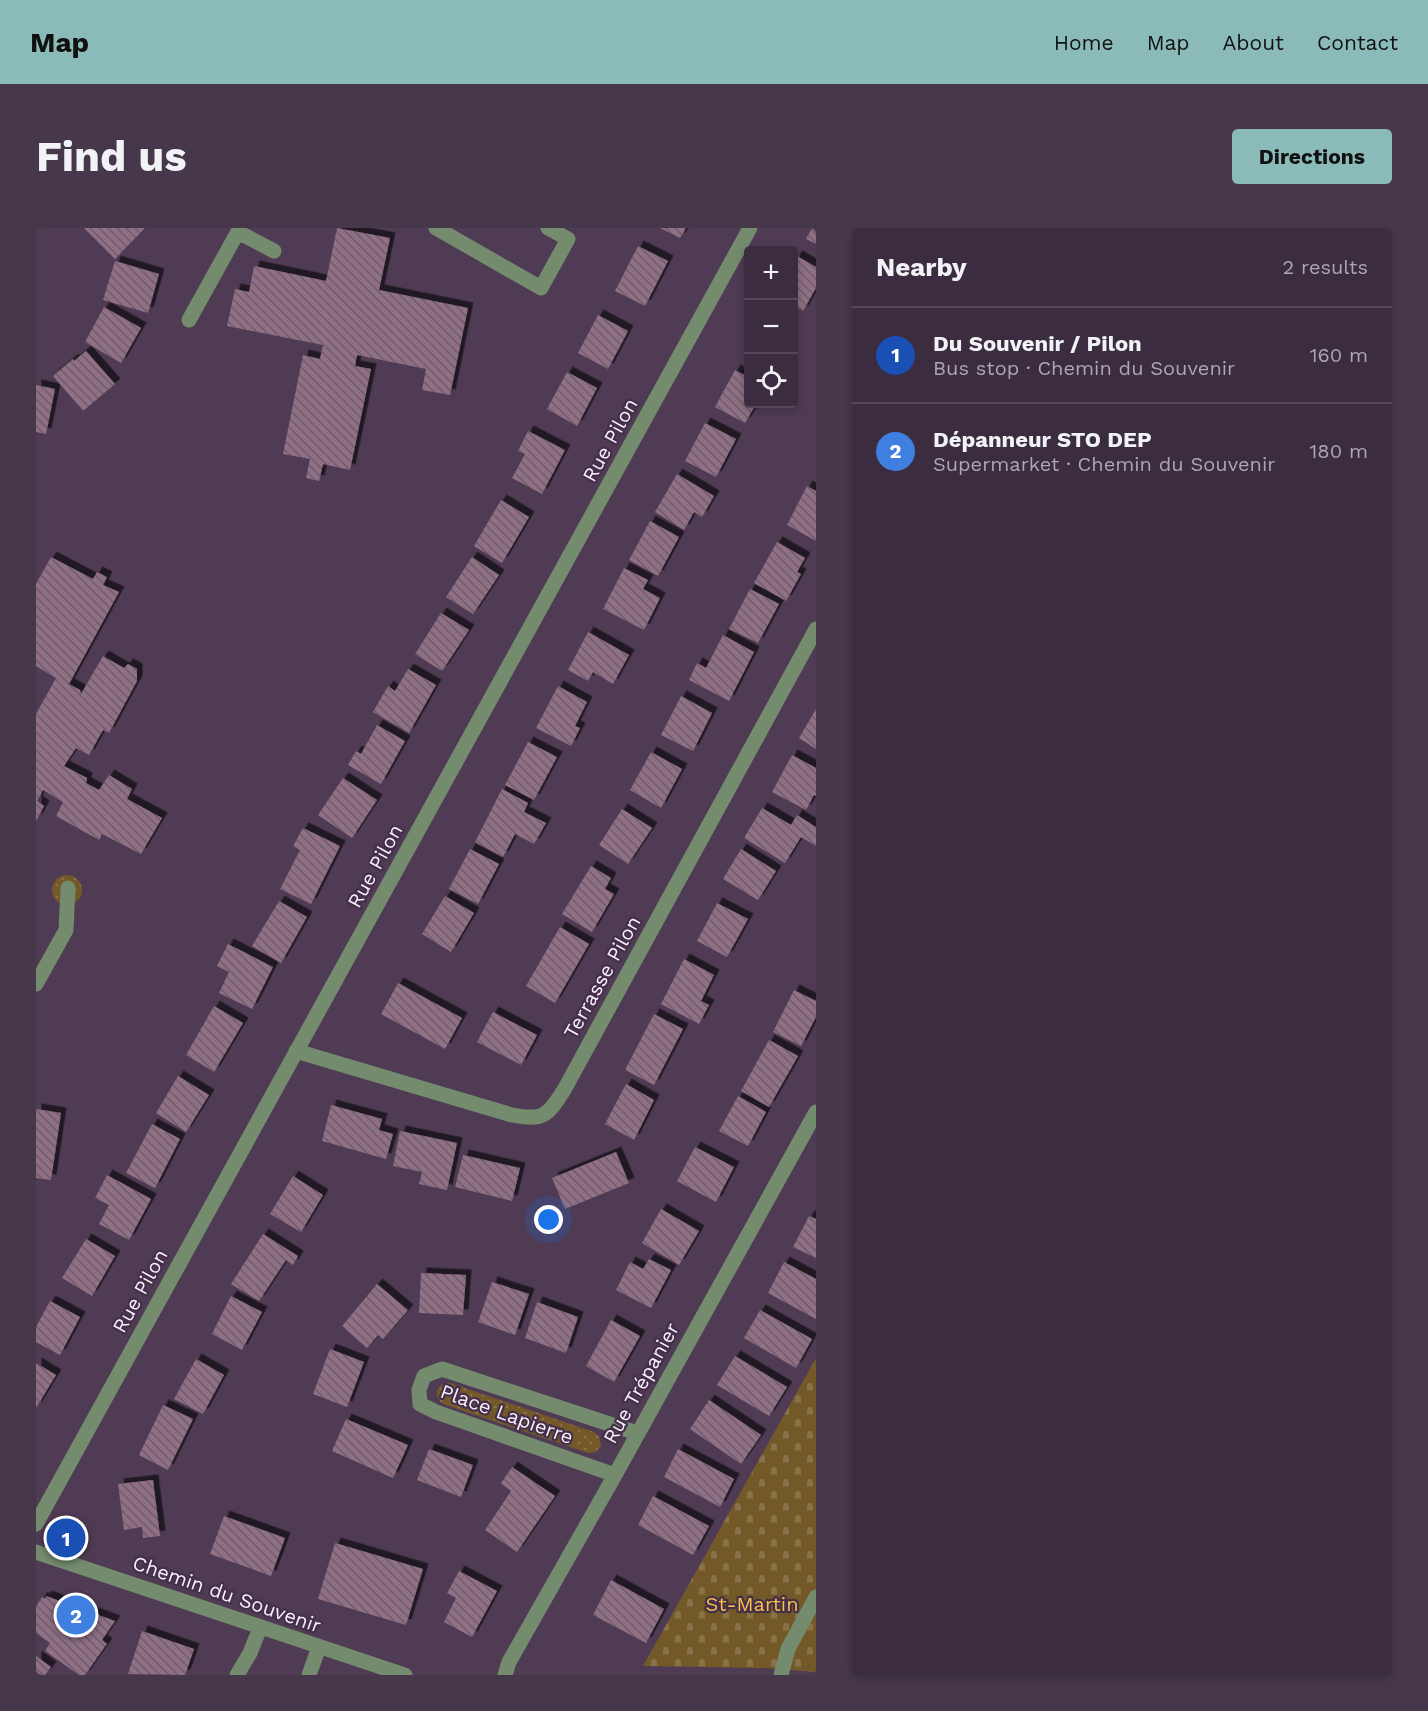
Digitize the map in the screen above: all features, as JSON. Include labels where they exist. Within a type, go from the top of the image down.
[{"type":"street","points":[[436,228],[542,288],[568,239],[548,228]]},
{"type":"street","name":"Rue Pilon","points":[[36,1524],[750,228]]},
{"type":"street","points":[[189,320],[239,230],[274,250]]},
{"type":"street","name":"Terrasse Pilon","points":[[296,1051],[512,1115],[531,1119],[546,1114],[564,1090],[816,629]]},
{"type":"street","points":[[36,984],[66,930],[68,888]]},
{"type":"street","name":"Rue Trépanier","points":[[505,1675],[509,1662],[816,1112]]},
{"type":"street","name":"Place Lapierre","points":[[615,1475],[436,1412],[420,1404],[419,1390],[424,1376],[442,1369],[637,1433]]},
{"type":"street","name":"Chemin du Souvenir","points":[[36,1552],[319,1647],[388,1673],[405,1675]]},
{"type":"street","points":[[781,1675],[788,1649],[816,1597]]},
{"type":"street","points":[[237,1675],[250,1653],[260,1628]]},
{"type":"street","points":[[309,1675],[319,1647]]},
{"type":"path","points":[[79,1608],[86,1591]]},
{"type":"green space","points":[[67,875],[78,879],[82,890],[78,901],[67,905],[56,901],[52,890],[56,879]]},
{"type":"green space","name":"St-Martin","points":[[816,1358],[816,1672],[761,1668],[643,1666]]},
{"type":"green space","points":[[445,1383],[594,1432],[599,1436],[601,1446],[596,1452],[588,1453],[443,1404],[437,1392],[439,1387]]},
{"type":"building","points":[[84,228],[145,228],[115,259]]},
{"type":"building","points":[[337,228],[390,238],[379,290],[468,308],[450,395],[422,390],[426,369],[357,355],[355,366],[371,369],[350,470],[323,464],[319,481],[306,478],[310,459],[283,454],[303,355],[320,359],[323,345],[227,326],[235,289],[249,292],[254,266],[326,281]]},
{"type":"building","points":[[660,228],[686,228],[680,238]]},
{"type":"building","points":[[812,228],[816,228],[816,244],[806,239]]},
{"type":"building","points":[[638,246],[668,261],[645,306],[615,291]]},
{"type":"building","points":[[798,257],[816,267],[816,288],[803,311],[798,308]]},
{"type":"building","points":[[115,261],[159,274],[148,313],[103,300]]},
{"type":"building","points":[[104,307],[141,328],[121,363],[85,342]]},
{"type":"building","points":[[598,315],[628,331],[608,369],[578,353]]},
{"type":"building","points":[[86,351],[115,384],[83,411],[53,376]]},
{"type":"building","points":[[735,370],[744,375],[744,408],[754,408],[745,423],[715,407]]},
{"type":"building","points":[[567,372],[597,388],[577,426],[547,409]]},
{"type":"building","points":[[36,385],[55,389],[46,434],[36,432]]},
{"type":"building","points":[[705,423],[736,439],[716,477],[685,461]]},
{"type":"building","points":[[528,431],[565,450],[542,494],[512,478],[525,454],[518,451]]},
{"type":"building","points":[[677,474],[714,496],[702,517],[694,512],[684,530],[655,512]]},
{"type":"building","points":[[807,486],[816,491],[816,541],[787,525]]},
{"type":"building","points":[[501,500],[529,517],[502,563],[474,546]]},
{"type":"building","points":[[650,521],[679,537],[658,576],[629,560]]},
{"type":"building","points":[[777,542],[805,558],[797,572],[801,574],[786,601],[754,583]]},
{"type":"building","points":[[51,557],[93,579],[97,572],[107,577],[103,585],[119,592],[69,684],[80,690],[81,694],[103,656],[124,668],[128,664],[137,669],[137,681],[109,733],[103,730],[89,755],[76,748],[64,766],[87,778],[86,783],[99,790],[109,775],[132,789],[127,799],[162,818],[141,854],[102,834],[99,840],[56,816],[63,802],[43,790],[37,801],[44,806],[36,821],[36,714],[56,678],[36,666],[36,584]]},
{"type":"building","points":[[472,557],[499,575],[473,614],[446,597]]},
{"type":"building","points":[[624,568],[648,580],[643,589],[660,598],[644,630],[603,609]]},
{"type":"building","points":[[750,589],[779,604],[758,643],[729,629]]},
{"type":"building","points":[[441,613],[469,630],[442,671],[415,654]]},
{"type":"building","points":[[588,632],[629,655],[613,684],[593,672],[588,681],[568,670]]},
{"type":"building","points":[[723,635],[754,652],[729,701],[689,680],[697,663],[706,668]]},
{"type":"building","points":[[408,669],[436,685],[409,733],[373,712],[388,686],[395,691]]},
{"type":"building","points":[[558,686],[587,702],[575,726],[580,728],[571,746],[536,728]]},
{"type":"building","points":[[681,696],[712,713],[693,751],[661,735]]},
{"type":"building","points":[[816,709],[816,749],[799,738]]},
{"type":"building","points":[[377,725],[405,741],[381,784],[348,765],[356,751],[361,754]]},
{"type":"building","points":[[528,742],[557,757],[534,800],[505,785]]},
{"type":"building","points":[[651,752],[682,769],[661,808],[630,790]]},
{"type":"building","points":[[792,755],[816,768],[816,796],[814,795],[806,810],[772,792]]},
{"type":"building","points":[[343,778],[377,800],[352,838],[318,815]]},
{"type":"building","points":[[502,789],[528,803],[524,812],[546,823],[534,844],[515,834],[503,857],[475,842]]},
{"type":"building","points":[[762,808],[791,825],[797,815],[816,827],[816,846],[801,837],[785,863],[744,838]]},
{"type":"building","points":[[622,809],[652,828],[628,864],[599,845]]},
{"type":"building","points":[[303,828],[340,846],[311,904],[280,889],[300,850],[293,846]]},
{"type":"building","points":[[470,849],[499,864],[478,904],[449,889]]},
{"type":"building","points":[[741,849],[776,871],[758,900],[723,879]]},
{"type":"building","points":[[591,866],[611,878],[605,889],[614,894],[592,932],[562,914]]},
{"type":"building","points":[[445,896],[474,913],[451,952],[422,934]]},
{"type":"building","points":[[279,901],[307,917],[281,963],[252,946]]},
{"type":"building","points":[[717,903],[748,919],[727,957],[697,941]]},
{"type":"building","points":[[560,927],[589,944],[555,1003],[526,986]]},
{"type":"building","points":[[228,944],[273,967],[252,1009],[219,993],[229,972],[217,966]]},
{"type":"building","points":[[684,959],[714,975],[701,1001],[709,1005],[699,1024],[661,1004]]},
{"type":"building","points":[[398,983],[462,1018],[445,1049],[381,1014]]},
{"type":"building","points":[[794,990],[816,1001],[816,1017],[801,1046],[773,1032]]},
{"type":"building","points":[[214,1006],[243,1023],[214,1072],[186,1055]]},
{"type":"building","points":[[493,1012],[537,1035],[521,1065],[477,1042]]},
{"type":"building","points":[[654,1014],[683,1029],[654,1085],[625,1070]]},
{"type":"building","points":[[769,1040],[798,1056],[769,1107],[741,1091]]},
{"type":"building","points":[[178,1076],[209,1095],[186,1132],[156,1113]]},
{"type":"building","points":[[626,1084],[654,1100],[634,1140],[605,1124]]},
{"type":"building","points":[[738,1096],[766,1112],[748,1146],[719,1131]]},
{"type":"building","points":[[331,1105],[382,1119],[379,1130],[393,1134],[386,1159],[322,1141]]},
{"type":"building","points":[[36,1109],[61,1113],[51,1180],[36,1178]]},
{"type":"building","points":[[152,1124],[180,1139],[155,1188],[126,1173]]},
{"type":"building","points":[[400,1131],[457,1143],[447,1190],[419,1184],[422,1172],[393,1166]]},
{"type":"building","points":[[695,1147],[734,1167],[716,1202],[677,1181]]},
{"type":"building","points":[[616,1152],[629,1183],[565,1209],[552,1178]]},
{"type":"building","points":[[463,1155],[520,1168],[512,1201],[455,1187]]},
{"type":"building","points":[[107,1175],[151,1199],[129,1240],[99,1224],[109,1205],[95,1198]]},
{"type":"building","points":[[293,1176],[323,1195],[301,1232],[270,1214]]},
{"type":"building","points":[[661,1209],[699,1231],[679,1265],[642,1243]]},
{"type":"building","points":[[809,1216],[816,1219],[816,1258],[793,1247]]},
{"type":"building","points":[[263,1234],[298,1256],[293,1265],[286,1260],[259,1301],[231,1284]]},
{"type":"building","points":[[86,1239],[115,1256],[92,1296],[62,1278]]},
{"type":"building","points":[[649,1259],[671,1270],[651,1308],[616,1290],[630,1262],[643,1269]]},
{"type":"building","points":[[784,1262],[816,1279],[816,1319],[768,1293]]},
{"type":"building","points":[[421,1273],[466,1275],[463,1315],[419,1313]]},
{"type":"building","points":[[492,1282],[529,1294],[515,1335],[478,1322]]},
{"type":"building","points":[[377,1284],[408,1310],[383,1339],[378,1335],[367,1348],[342,1326]]},
{"type":"building","points":[[231,1296],[262,1312],[242,1350],[212,1334]]},
{"type":"building","points":[[50,1301],[80,1317],[60,1355],[36,1342],[36,1327]]},
{"type":"building","points":[[537,1302],[578,1317],[566,1353],[525,1338]]},
{"type":"building","points":[[760,1310],[812,1339],[796,1368],[744,1338]]},
{"type":"building","points":[[611,1320],[640,1336],[614,1382],[586,1366]]},
{"type":"building","points":[[330,1349],[364,1362],[347,1407],[313,1394]]},
{"type":"building","points":[[735,1356],[787,1387],[769,1416],[717,1385]]},
{"type":"building","points":[[196,1359],[224,1375],[203,1414],[174,1399]]},
{"type":"building","points":[[36,1363],[56,1375],[36,1408]]},
{"type":"building","points":[[709,1400],[761,1435],[741,1464],[690,1429]]},
{"type":"building","points":[[163,1405],[193,1419],[168,1470],[139,1455]]},
{"type":"building","points":[[346,1419],[408,1445],[393,1478],[332,1451]]},
{"type":"building","points":[[429,1449],[473,1465],[461,1497],[417,1480]]},
{"type":"building","points":[[678,1449],[734,1479],[720,1507],[664,1477]]},
{"type":"building","points":[[512,1467],[555,1496],[517,1552],[485,1530],[511,1491],[501,1483]]},
{"type":"building","points":[[153,1480],[160,1536],[143,1538],[142,1527],[124,1530],[118,1484]]},
{"type":"building","points":[[653,1496],[709,1526],[693,1555],[638,1525]]},
{"type":"building","points":[[224,1516],[285,1538],[271,1576],[210,1554]]},
{"type":"building","points":[[335,1543],[423,1569],[406,1625],[318,1599]]},
{"type":"building","points":[[459,1571],[497,1591],[472,1637],[444,1622],[456,1598],[447,1593]]},
{"type":"building","points":[[611,1580],[664,1609],[646,1643],[593,1615]]},
{"type":"building","points":[[46,1596],[115,1621],[102,1640],[107,1644],[85,1675],[79,1675],[45,1651],[50,1643],[36,1633],[36,1607],[42,1597],[45,1599]]},
{"type":"building","points":[[142,1631],[194,1649],[185,1675],[128,1674]]},
{"type":"building","points":[[36,1656],[51,1667],[45,1675],[36,1675]]},
{"type":"place","name":"Du Souvenir / Pilon","points":[[66,1538]]},
{"type":"place","name":"Dépanneur STO DEP","points":[[76,1615]]}]
